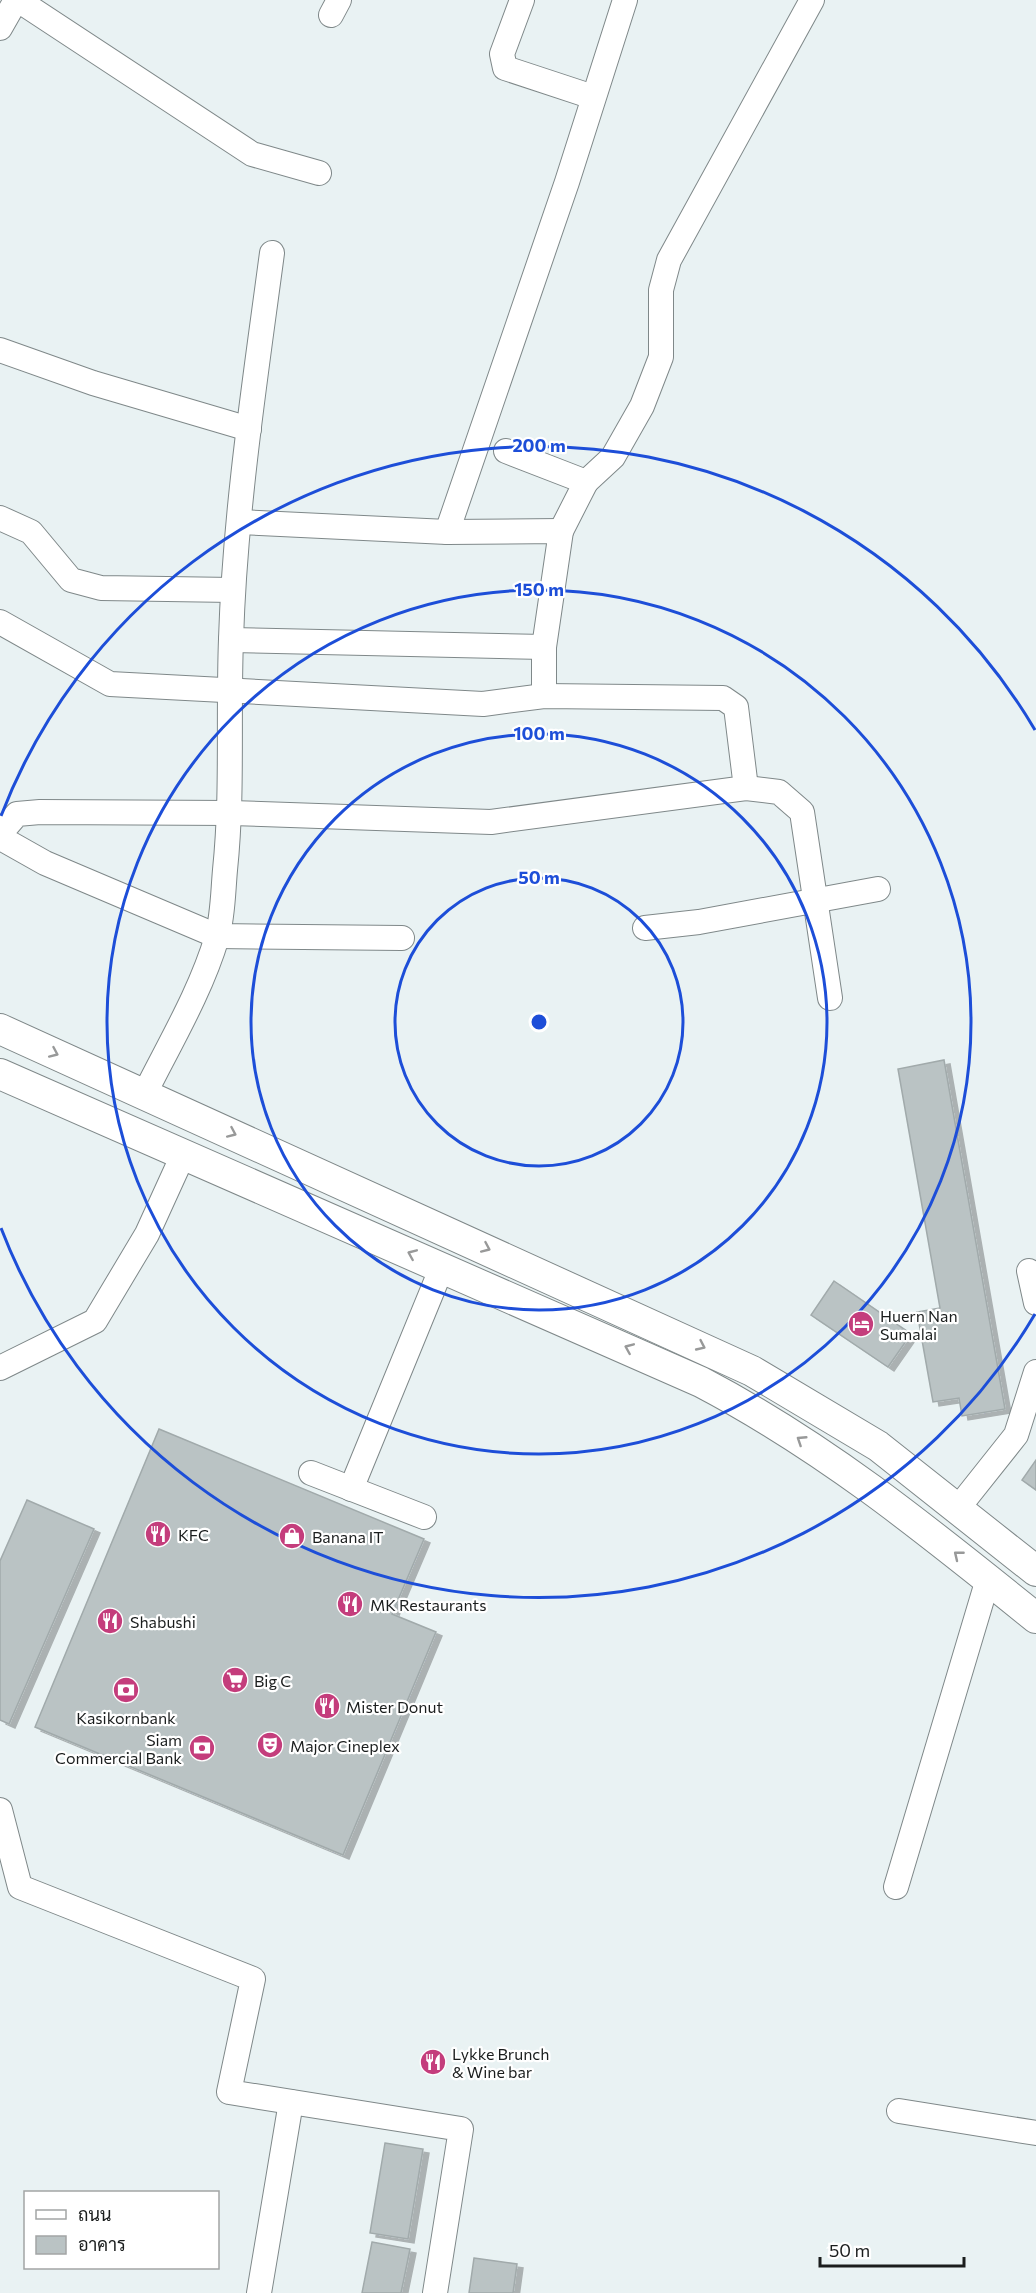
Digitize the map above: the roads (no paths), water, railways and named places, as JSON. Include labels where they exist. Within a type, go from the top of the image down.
[{"type":"main road","points":[[0,1029],[752,1371],[850,1427],[958,1508],[1036,1571]]},
{"type":"main road","points":[[0,1074],[664,1363],[736,1400],[856,1476],[1036,1618]]},
{"type":"street","points":[[0,27],[17,0],[252,154],[320,173]]},
{"type":"street","points":[[522,0],[502,54],[505,68],[593,97]]},
{"type":"street","points":[[447,532],[567,182],[626,0]]},
{"type":"street","points":[[544,696],[544,647],[561,531],[586,482],[613,457],[642,406],[661,357],[661,290],[669,260],[812,0]]},
{"type":"street","points":[[146,1094],[204,973],[217,936],[231,813],[230,692],[233,590],[249,429],[272,253]]},
{"type":"street","points":[[0,350],[93,383],[249,429]]},
{"type":"street","points":[[506,451],[586,482]]},
{"type":"street","points":[[0,518],[31,532],[71,580],[101,588],[233,590]]},
{"type":"street","points":[[239,522],[447,532],[561,531]]},
{"type":"street","points":[[0,622],[110,684],[483,704],[544,696],[723,698],[736,707],[746,789]]},
{"type":"street","points":[[231,640],[544,647]]},
{"type":"street","points":[[402,938],[217,936],[45,863],[6,841],[3,837],[10,819],[18,814],[29,813],[231,813],[491,822],[746,789],[779,792],[802,812],[830,998]]},
{"type":"street","points":[[645,928],[815,902],[878,889]]},
{"type":"street","points":[[0,1368],[94,1321],[147,1234],[183,1155]]},
{"type":"street","points":[[351,1489],[442,1267]]},
{"type":"street","points":[[1029,1271],[1036,1303]]},
{"type":"street","points":[[958,1508],[1016,1435],[1036,1372]]},
{"type":"street","points":[[311,1473],[424,1517]]},
{"type":"street","points":[[896,1887],[988,1579]]},
{"type":"street","points":[[0,1810],[20,1887],[253,1979],[229,2092],[461,2129],[435,2293]]},
{"type":"street","points":[[259,2293],[291,2102]]},
{"type":"street","points":[[899,2111],[1036,2133]]},
{"type":"place","name":"Huern Nan Sumalai","points":[[861,1324]]},
{"type":"place","name":"KFC","points":[[158,1534]]},
{"type":"place","name":"Banana IT","points":[[292,1536]]},
{"type":"place","name":"MK Restaurants","points":[[350,1604]]},
{"type":"place","name":"Shabushi","points":[[110,1621]]},
{"type":"place","name":"Big C","points":[[235,1680]]},
{"type":"place","name":"Kasikornbank","points":[[126,1690]]},
{"type":"place","name":"Mister Donut","points":[[327,1706]]},
{"type":"place","name":"Major Cineplex","points":[[270,1745]]},
{"type":"place","name":"Siam Commercial Bank","points":[[202,1748]]},
{"type":"place","name":"Lykke Brunch & Wine bar","points":[[433,2062]]}]
